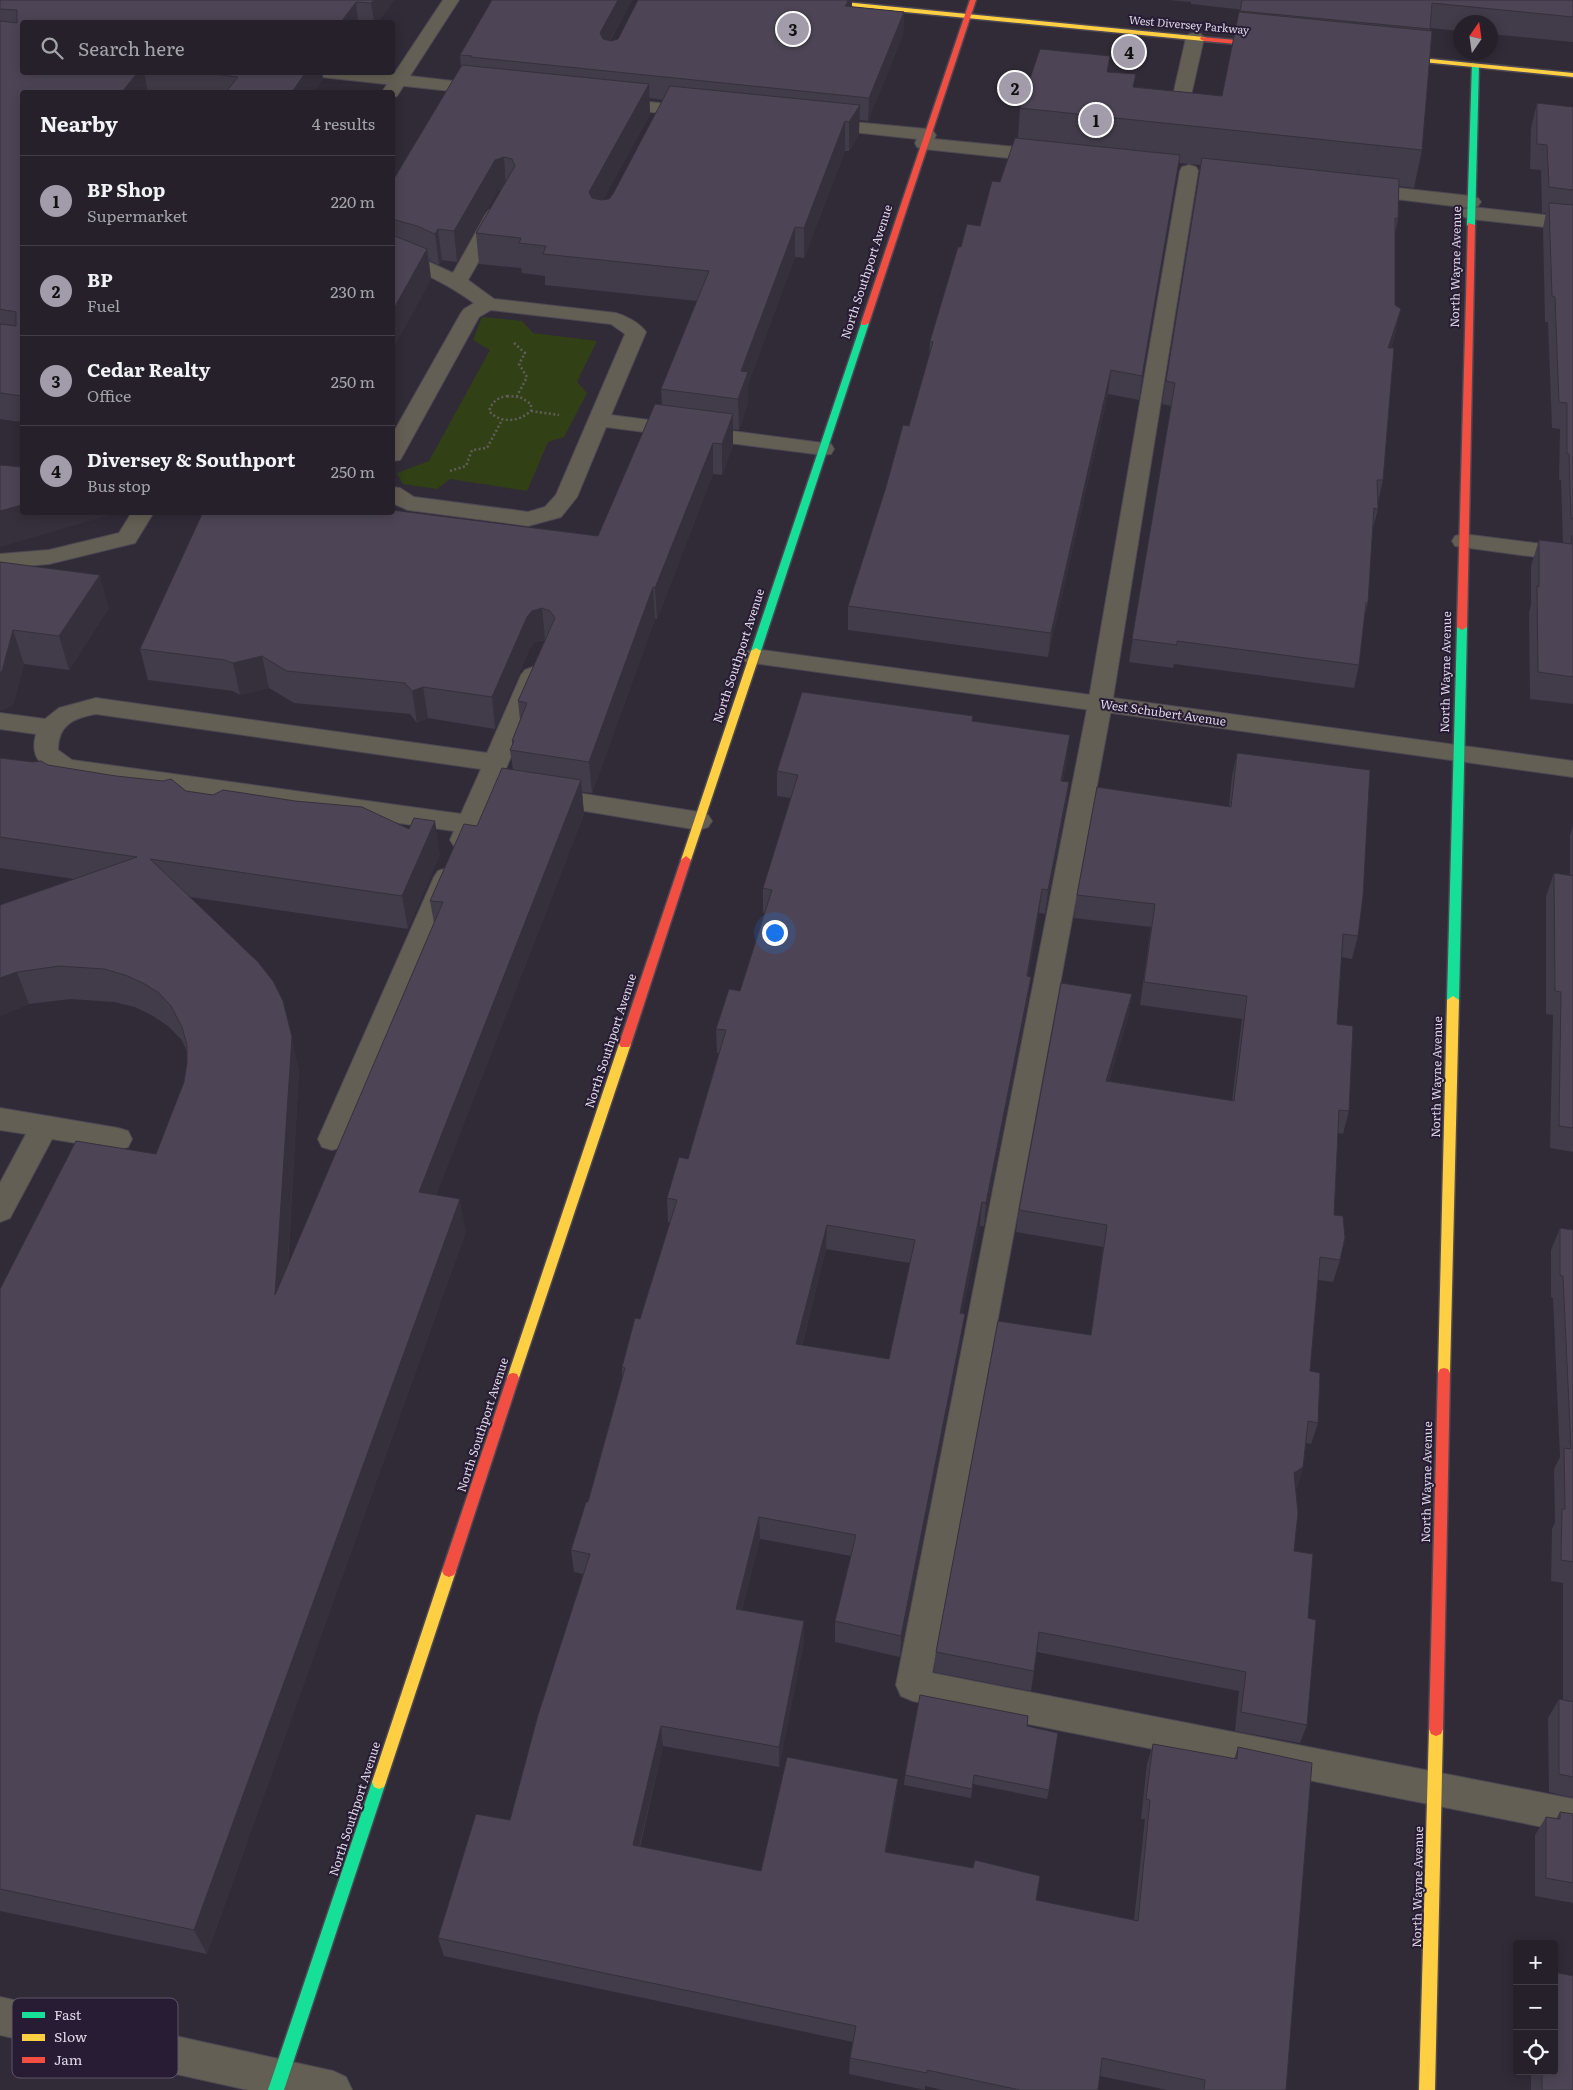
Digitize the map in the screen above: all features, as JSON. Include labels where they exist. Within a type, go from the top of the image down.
[{"type":"street","points":[[395,87],[452,0]]},
{"type":"street","name":"West Diversey Parkway","points":[[803,0],[862,3],[968,16],[1283,46]]},
{"type":"street","name":"North Southport Avenue","points":[[278,2084],[973,0]]},
{"type":"street","points":[[1178,113],[1195,38]]},
{"type":"street","points":[[1382,56],[1573,75]]},
{"type":"street","name":"North Wayne Avenue","points":[[1427,2090],[1475,65]]},
{"type":"street","points":[[336,75],[395,87],[507,92]]},
{"type":"street","points":[[595,101],[714,113]]},
{"type":"street","points":[[656,125],[664,108]]},
{"type":"street","points":[[802,122],[1062,157]]},
{"type":"street","points":[[1189,171],[1100,704],[913,1685],[1573,1816]]},
{"type":"street","points":[[1345,188],[1573,224]]},
{"type":"street","points":[[456,282],[507,195]]},
{"type":"street","points":[[395,257],[412,262],[456,282],[488,304],[616,319],[636,332],[566,497],[553,512],[528,519],[408,503],[396,495]]},
{"type":"street","points":[[395,451],[471,313],[488,304]]},
{"type":"street","points":[[599,420],[823,449]]},
{"type":"street","points":[[0,561],[49,557],[126,538],[141,515]]},
{"type":"street","points":[[1463,541],[1573,555]]},
{"type":"street","name":"West Schubert Avenue","points":[[754,657],[1573,769]]},
{"type":"street","points":[[504,790],[496,763],[540,658]]},
{"type":"street","points":[[470,824],[66,767],[46,754],[45,741],[50,728],[58,720],[75,709],[96,706],[496,763]]},
{"type":"street","points":[[0,721],[50,728]]},
{"type":"street","points":[[504,790],[699,821]]},
{"type":"street","points":[[332,1139],[470,824],[504,790]]},
{"type":"street","points":[[0,1119],[118,1139]]},
{"type":"street","points":[[0,1210],[44,1127]]},
{"type":"street","points":[[178,2060],[278,2084],[332,2090]]},
{"type":"path","points":[[488,304],[505,336],[525,353],[519,364],[527,377],[517,396]]},
{"type":"path","points":[[517,396],[531,404],[530,412],[516,420],[496,418],[489,411],[492,402],[502,397],[517,396]]},
{"type":"path","points":[[396,495],[418,481],[466,466],[472,450],[487,448],[502,420]]},
{"type":"green space","points":[[482,317],[522,321],[533,333],[597,341],[577,382],[587,393],[564,437],[548,442],[527,491],[450,479],[437,489],[403,484],[397,473],[429,461],[490,350],[473,340]]},
{"type":"building","points":[[0,0],[374,0],[371,3],[356,2],[342,20],[20,20],[20,75],[136,75],[124,90],[20,90],[20,396],[0,393],[0,324],[16,326],[16,312],[0,309],[0,21],[17,23],[17,10],[0,9]]},
{"type":"building","points":[[492,0],[618,0],[600,33],[603,39],[611,41],[618,39],[638,0],[848,0],[845,6],[904,12],[869,98],[460,55]]},
{"type":"building","points":[[1242,0],[1573,0],[1573,17],[1432,3],[1430,29],[1240,11]]},
{"type":"building","points":[[1239,12],[1432,31],[1422,150],[1020,108],[1040,49],[1110,56],[1107,72],[1136,74],[1133,87],[1222,96]]},
{"type":"building","points":[[462,65],[649,84],[589,192],[592,198],[601,200],[609,199],[613,194],[670,86],[860,105],[849,122],[845,121],[804,228],[795,227],[741,371],[748,372],[738,399],[661,389],[709,271],[543,254],[546,246],[519,243],[521,238],[476,233],[515,166],[512,159],[504,157],[495,160],[454,231],[438,229],[435,234],[417,226],[395,220],[395,177]]},
{"type":"building","points":[[222,75],[304,75],[293,90],[228,90],[238,77]]},
{"type":"building","points":[[1537,103],[1573,107],[1573,190],[1549,187],[1547,145],[1537,144]]},
{"type":"building","points":[[1015,138],[1180,155],[1142,376],[1111,370],[1051,633],[848,606],[886,487],[903,425],[909,426],[933,342],[930,341],[958,247],[961,247],[967,224],[980,226],[992,181],[1000,182]]},
{"type":"building","points":[[1202,158],[1399,179],[1398,219],[1395,218],[1395,305],[1401,309],[1388,348],[1394,348],[1383,480],[1377,480],[1378,509],[1374,508],[1368,603],[1366,603],[1359,665],[1177,641],[1177,645],[1132,639],[1175,383],[1166,381]]},
{"type":"building","points":[[1549,203],[1573,205],[1573,519],[1571,518],[1569,454],[1567,454],[1567,403],[1559,402],[1555,297],[1552,296]]},
{"type":"building","points":[[395,236],[427,249],[395,307]]},
{"type":"building","points":[[655,404],[733,414],[722,444],[713,443],[655,588],[653,587],[589,762],[510,750],[527,703],[518,701],[555,618],[550,611],[542,608],[532,611],[527,617],[492,697],[423,687],[412,691],[405,683],[287,671],[262,656],[233,663],[225,660],[140,649],[202,515],[395,515],[395,510],[598,536]]},
{"type":"building","points":[[0,465],[20,467],[20,506],[0,511]]},
{"type":"building","points":[[1571,536],[1573,536],[1573,677],[1538,672],[1537,586],[1539,587],[1539,540],[1572,544]]},
{"type":"building","points":[[0,562],[100,575],[59,636],[13,630],[0,673]]},
{"type":"building","points":[[802,692],[973,716],[972,721],[1070,735],[1061,781],[1069,782],[1048,890],[1042,889],[1027,976],[1031,977],[986,1203],[982,1202],[960,1313],[965,1314],[901,1636],[835,1621],[856,1535],[759,1517],[736,1609],[804,1621],[779,1747],[661,1726],[633,1845],[761,1871],[787,1757],[898,1779],[885,1852],[973,1868],[975,1860],[1040,1876],[1036,1900],[1138,1921],[1150,1800],[1146,1799],[1153,1744],[1237,1759],[1238,1747],[1312,1763],[1286,2090],[1204,2090],[1205,2080],[1102,2058],[1098,2090],[1020,2090],[927,2070],[927,2073],[850,2058],[856,2026],[438,1938],[476,1814],[510,1820],[538,1715],[590,1554],[571,1550],[586,1502],[588,1502],[625,1368],[622,1367],[635,1318],[640,1319],[677,1200],[667,1198],[679,1157],[688,1159],[726,1030],[716,1029],[729,989],[740,991],[772,890],[763,888],[798,775],[777,771]],"holes":[[[827,1225],[915,1240],[889,1359],[796,1344]]]},
{"type":"building","points":[[1237,753],[1370,770],[1363,896],[1358,936],[1343,934],[1337,1024],[1353,1026],[1349,1111],[1339,1110],[1334,1215],[1343,1216],[1345,1238],[1340,1260],[1320,1257],[1310,1371],[1320,1373],[1318,1423],[1308,1421],[1303,1467],[1294,1473],[1298,1513],[1294,1551],[1313,1554],[1308,1618],[1316,1620],[1307,1725],[1241,1712],[1246,1672],[1039,1632],[1034,1671],[936,1652],[998,1321],[1091,1335],[1107,1225],[1019,1210],[1061,983],[1132,994],[1106,1081],[1234,1101],[1247,996],[1144,982],[1155,904],[1077,895],[1097,787],[1231,807]]},
{"type":"building","points":[[0,758],[33,762],[41,761],[48,765],[116,776],[163,781],[171,779],[186,791],[213,795],[223,790],[295,801],[362,807],[409,829],[414,818],[435,821],[402,896],[150,859],[258,962],[273,981],[283,1001],[292,1037],[275,1295],[443,902],[430,901],[464,824],[477,826],[502,768],[581,780],[419,1192],[460,1199],[194,1930],[0,1889],[0,1289],[76,1141],[156,1154],[184,1082],[187,1045],[182,1027],[171,1006],[159,993],[125,975],[104,969],[59,966],[17,972],[0,978],[0,905],[137,857],[0,837]]},
{"type":"building","points":[[1554,873],[1573,876],[1573,1128],[1559,1126],[1561,992],[1555,991]]},
{"type":"building","points":[[1560,1228],[1573,1230],[1573,1562],[1561,1560],[1562,1509],[1565,1509],[1564,1448],[1571,1449],[1563,1276],[1560,1275]]},
{"type":"building","points":[[920,1695],[1028,1716],[1027,1726],[1058,1733],[1049,1790],[974,1775],[972,1789],[905,1775]]},
{"type":"building","points":[[1559,1699],[1573,1702],[1573,1777],[1559,1774]]},
{"type":"building","points":[[1560,1812],[1573,1814],[1573,1883],[1546,1878],[1546,1817],[1560,1819]]},
{"type":"building","points":[[1558,1973],[1573,1976],[1573,2090],[1542,2090],[1542,2075],[1558,2075]]},
{"type":"traffic: fast","points":[[1471,225],[1475,65]]},
{"type":"traffic: fast","points":[[756,651],[865,323]]},
{"type":"traffic: fast","points":[[1453,1000],[1462,627]]},
{"type":"traffic: fast","points":[[276,2090],[379,1782]]},
{"type":"traffic: slow","points":[[803,0],[1204,39]]},
{"type":"traffic: slow","points":[[1393,57],[1573,75]]},
{"type":"traffic: slow","points":[[686,860],[756,651]]},
{"type":"traffic: slow","points":[[1444,1373],[1453,1000]]},
{"type":"traffic: slow","points":[[513,1378],[625,1044]]},
{"type":"traffic: slow","points":[[379,1782],[449,1571]]},
{"type":"traffic: slow","points":[[1427,2090],[1436,1729]]},
{"type":"traffic: jam","points":[[865,323],[973,0]]},
{"type":"traffic: jam","points":[[1204,39],[1270,45]]},
{"type":"traffic: jam","points":[[1462,627],[1471,225]]},
{"type":"traffic: jam","points":[[625,1044],[686,860]]},
{"type":"traffic: jam","points":[[1436,1729],[1444,1373]]},
{"type":"traffic: jam","points":[[449,1571],[513,1378]]},
{"type":"place","name":"Cedar Realty","points":[[793,29]]},
{"type":"place","name":"Diversey & Southport","points":[[1129,52]]},
{"type":"place","name":"BP","points":[[1015,88]]},
{"type":"place","name":"BP Shop","points":[[1096,120]]}]
